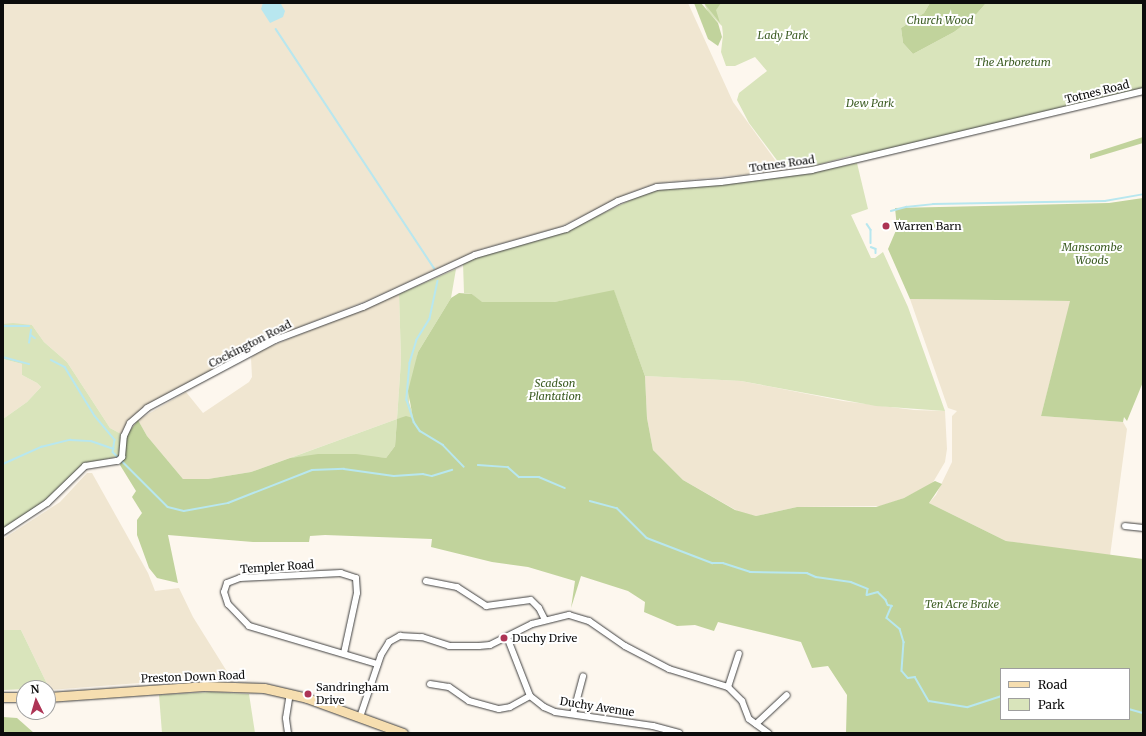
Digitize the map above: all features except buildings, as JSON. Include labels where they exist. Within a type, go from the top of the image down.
[{"type":"street","name":"Totnes Road","points":[[433,274],[475,255],[572,226],[618,201],[657,187],[721,182],[812,170],[1143,91]]},
{"type":"street","name":"Cockington Road","points":[[3,532],[47,503],[85,466],[118,461],[124,451],[124,436],[130,423],[147,408],[275,340],[363,307],[433,274]]},
{"type":"street","points":[[1125,526],[1143,528]]},
{"type":"street","name":"Templer Road","points":[[344,652],[357,593],[356,578],[341,574],[240,578],[227,582],[224,592],[228,604],[249,626],[344,652],[377,664]]},
{"type":"street","points":[[426,581],[457,587],[486,606],[531,600],[539,608],[545,620]]},
{"type":"street","points":[[360,717],[377,664],[389,642],[400,636],[422,636],[449,646],[490,645],[545,620],[560,615],[579,617],[653,662],[728,687],[742,701],[749,719],[768,733]]},
{"type":"street","points":[[430,684],[449,687],[469,701],[499,709],[510,707],[530,696],[507,637]]},
{"type":"street","points":[[728,687],[739,654]]},
{"type":"street","points":[[574,714],[583,676]]},
{"type":"street","name":"Preston Down Road","points":[[56,697],[225,686],[290,693],[403,733]]},
{"type":"street","points":[[288,733],[286,718],[290,693]]},
{"type":"street","points":[[756,724],[787,695]]},
{"type":"street","name":"Duchy Avenue","points":[[530,696],[555,712],[654,726],[679,733]]},
{"type":"street","points":[[3,697],[16,697]]},
{"type":"shaded area","points":[[3,3],[688,3],[733,102],[783,171],[657,183],[629,193],[560,227],[478,250],[371,299],[279,335],[245,352],[145,407],[123,435],[110,428],[67,362],[44,342],[32,325],[3,324]]},
{"type":"shaded area","points":[[399,294],[401,360],[397,419],[251,472],[208,479],[183,479],[147,436],[138,420],[186,392],[203,413],[249,382],[252,377],[251,358],[257,352]]},
{"type":"shaded area","points":[[910,299],[1071,301],[1041,416],[1123,422],[1127,429],[1110,556],[1006,541],[929,503],[936,495],[952,462],[952,416],[957,411],[948,408]]},
{"type":"shaded area","points":[[3,359],[22,364],[22,375],[37,383],[41,387],[27,402],[3,419]]},
{"type":"shaded area","points":[[645,376],[741,381],[843,401],[914,410],[945,411],[947,449],[945,462],[932,484],[904,498],[881,506],[797,507],[756,516],[741,513],[683,480],[653,450],[647,418]]},
{"type":"shaded area","points":[[87,473],[92,473],[148,573],[155,591],[179,588],[193,617],[231,678],[203,678],[56,690],[56,680],[45,680],[21,630],[3,630],[3,539],[60,502]]},
{"type":"green space","points":[[694,3],[701,3],[718,23],[722,37],[718,46],[708,39]]},
{"type":"green space","points":[[704,3],[930,3],[924,13],[901,28],[903,43],[913,54],[954,32],[973,18],[986,3],[1143,3],[1143,91],[853,161],[853,157],[850,156],[813,166],[789,164],[782,167],[749,123],[737,100],[739,93],[767,71],[755,57],[735,66],[726,66],[721,52],[723,35],[722,26],[708,12]]},
{"type":"green space","points":[[704,3],[721,3],[716,10],[720,23]]},
{"type":"green space","name":"Church Wood","points":[[930,3],[986,3],[973,18],[954,32],[913,54],[903,43],[901,28],[924,13]]},
{"type":"green space","points":[[1143,137],[1143,143],[1090,159],[1090,154]]},
{"type":"green space","points":[[857,163],[868,209],[851,215],[871,258],[875,258],[883,252],[908,307],[945,411],[876,406],[741,381],[645,376],[614,291],[554,302],[481,302],[472,294],[464,293],[463,263],[482,255],[562,233],[643,194],[664,189],[804,174]]},
{"type":"green space","name":"Manscombe Woods","points":[[1143,198],[1143,382],[1127,421],[1124,417],[1123,422],[1041,416],[1070,301],[910,299],[888,249],[897,228],[895,208],[1109,203]]},
{"type":"green space","points":[[456,269],[451,298],[418,352],[409,402],[414,418],[397,419],[401,360],[399,294]]},
{"type":"green space","points":[[614,290],[645,376],[647,418],[653,450],[683,480],[735,510],[756,516],[797,507],[876,507],[904,498],[935,481],[942,484],[929,503],[1006,541],[1143,559],[1143,733],[846,733],[847,695],[828,666],[812,668],[801,642],[718,622],[714,631],[695,625],[677,626],[644,612],[645,602],[628,591],[581,576],[571,608],[575,581],[528,567],[492,562],[431,547],[432,539],[325,535],[310,536],[309,542],[253,542],[168,535],[178,583],[157,578],[149,568],[137,535],[137,520],[142,513],[132,497],[136,491],[120,465],[125,453],[126,436],[138,420],[147,436],[183,479],[208,479],[251,472],[290,458],[318,454],[356,454],[386,458],[395,446],[397,419],[406,416],[413,418],[408,391],[418,352],[451,298],[459,293],[472,294],[482,302],[554,302]]},
{"type":"green space","points":[[13,323],[32,325],[44,342],[67,362],[110,428],[123,435],[120,456],[84,464],[55,494],[3,529],[3,419],[27,402],[41,387],[37,383],[22,375],[22,364],[3,359],[3,324]]},
{"type":"green space","points":[[397,419],[395,446],[386,458],[330,454],[290,458]]},
{"type":"green space","points":[[3,630],[21,630],[45,680],[16,680],[16,689],[3,690]]},
{"type":"green space","points":[[211,692],[249,694],[255,733],[162,733],[159,695]]},
{"type":"green space","points":[[3,717],[16,718],[16,720],[19,720],[34,733],[3,733]]},
{"type":"water","points":[[263,3],[281,4],[285,11],[283,17],[270,23],[261,9]]},
{"type":"waterway","points":[[276,29],[434,268]]},
{"type":"waterway","points":[[891,211],[906,207],[933,204],[1105,201],[1143,194]]},
{"type":"waterway","points":[[867,224],[871,230],[871,243]]},
{"type":"waterway","points":[[871,247],[876,249],[876,253]]},
{"type":"waterway","points":[[438,281],[430,319],[417,340],[410,363],[407,400],[414,422],[420,431],[443,445],[464,467]]},
{"type":"waterway","points":[[3,326],[29,326]]},
{"type":"waterway","points":[[29,343],[31,330]]},
{"type":"waterway","points":[[31,335],[35,338]]},
{"type":"waterway","points":[[3,357],[29,364]]},
{"type":"waterway","points":[[51,360],[65,367],[95,416],[115,440],[113,452],[118,457]]},
{"type":"waterway","points":[[3,464],[41,447],[70,440],[91,441],[114,449]]},
{"type":"waterway","points":[[121,460],[168,507],[184,511],[228,503],[312,470],[344,469],[394,476],[423,474],[432,476],[452,470]]},
{"type":"waterway","points":[[478,465],[508,467],[519,477],[539,477],[565,488]]},
{"type":"waterway","points":[[590,501],[617,508],[647,538],[712,563],[723,563],[750,572],[807,573],[816,577],[851,582],[868,589],[867,595]]},
{"type":"waterway","points":[[867,595],[878,592],[886,600],[888,605],[892,606],[887,618],[900,629],[904,642],[902,671],[908,678],[915,677],[929,701],[968,707],[1000,696]]},
{"type":"waterway","points":[[1130,709],[1143,713]]},
{"type":"place","name":"Warren Barn","points":[[886,226]]},
{"type":"place","name":"Duchy Drive","points":[[504,638]]},
{"type":"place","name":"Sandringham Drive","points":[[308,694]]},
{"type":"park label","name":"Lady Park","points":[[783,35]]},
{"type":"park label","name":"The Arboretum","points":[[1013,62]]},
{"type":"park label","name":"Dew Park","points":[[870,103]]},
{"type":"park label","name":"Scadson Plantation","points":[[555,390]]},
{"type":"park label","name":"Ten Acre Brake","points":[[962,604]]}]
